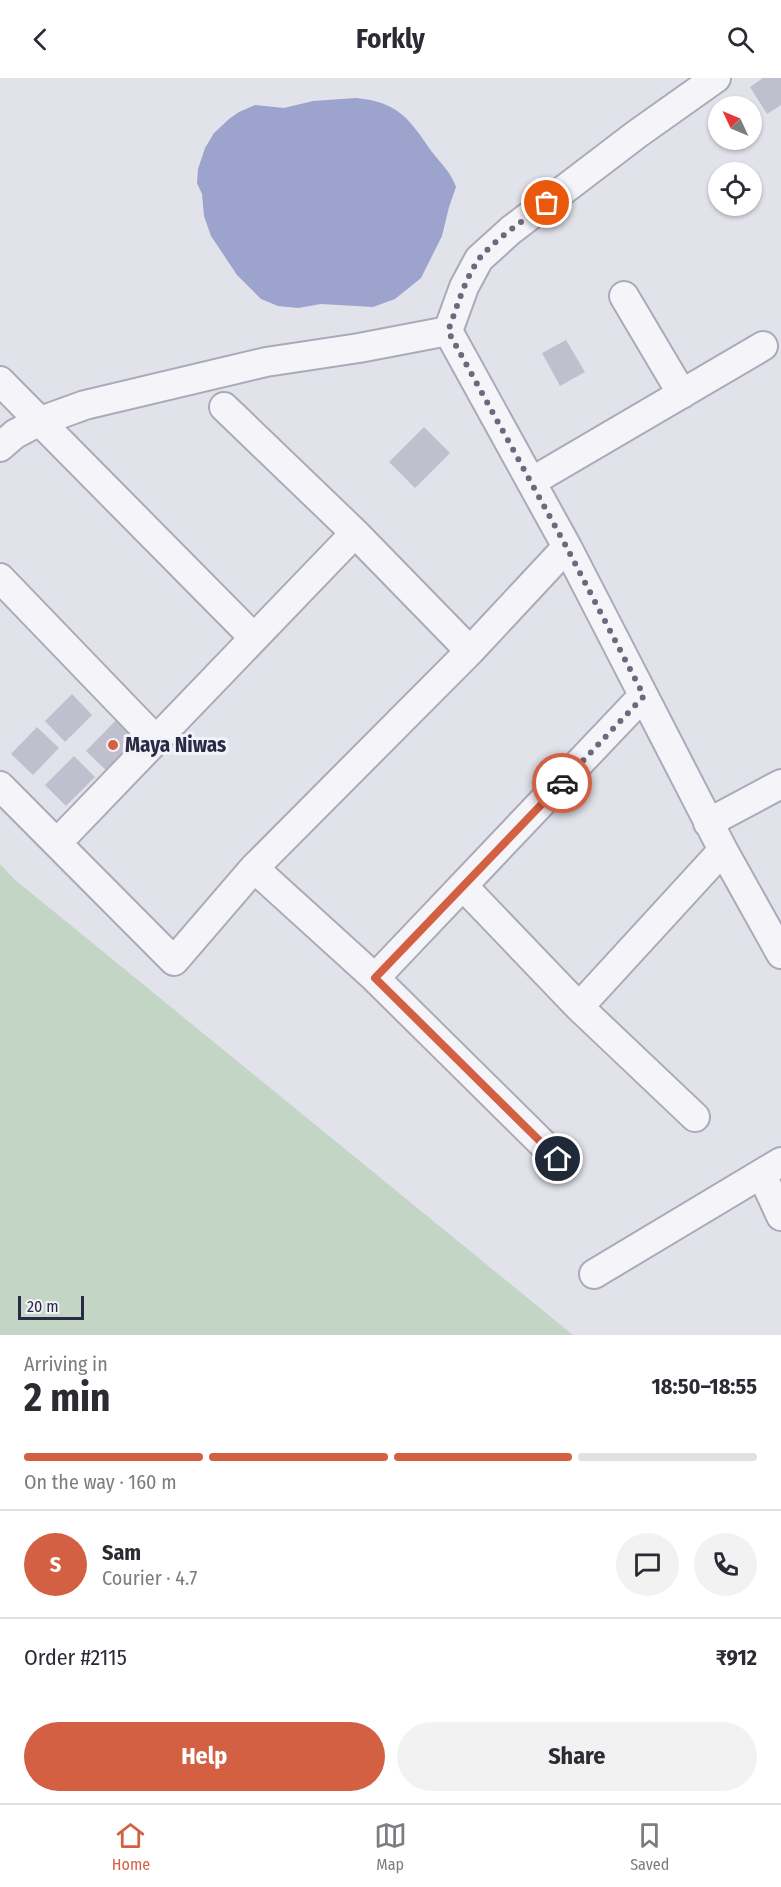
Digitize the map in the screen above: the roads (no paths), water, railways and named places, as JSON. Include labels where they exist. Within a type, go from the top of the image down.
[{"type":"street","points":[[716,78],[511,230],[479,258],[464,287],[448,331],[567,548],[708,823],[781,954]]},
{"type":"street","points":[[624,296],[682,394]]},
{"type":"street","points":[[0,447],[15,434],[38,422],[85,405],[266,362],[359,348],[448,331]]},
{"type":"street","points":[[531,482],[763,346]]},
{"type":"street","points":[[0,381],[254,638]]},
{"type":"street","points":[[224,407],[355,533],[470,651]]},
{"type":"street","points":[[57,843],[355,533]]},
{"type":"street","points":[[0,786],[174,961],[254,868],[470,651],[567,548]]},
{"type":"street","points":[[0,578],[156,740]]},
{"type":"street","points":[[375,978],[644,696]]},
{"type":"street","points":[[708,823],[781,784]]},
{"type":"street","points":[[579,1007],[723,850]]},
{"type":"street","points":[[254,868],[375,978],[558,1159]]},
{"type":"street","points":[[464,887],[579,1007],[695,1117]]},
{"type":"street","points":[[594,1274],[771,1168],[781,1216]]},
{"type":"water","points":[[356,98],[383,103],[401,114],[446,168],[456,187],[442,236],[421,278],[395,299],[373,307],[321,304],[298,308],[278,306],[261,299],[237,275],[211,236],[204,216],[202,194],[197,183],[198,169],[205,148],[214,133],[229,119],[255,105],[284,108],[313,101]]},
{"type":"place","name":"Maya Niwas","points":[[113,745]]}]
